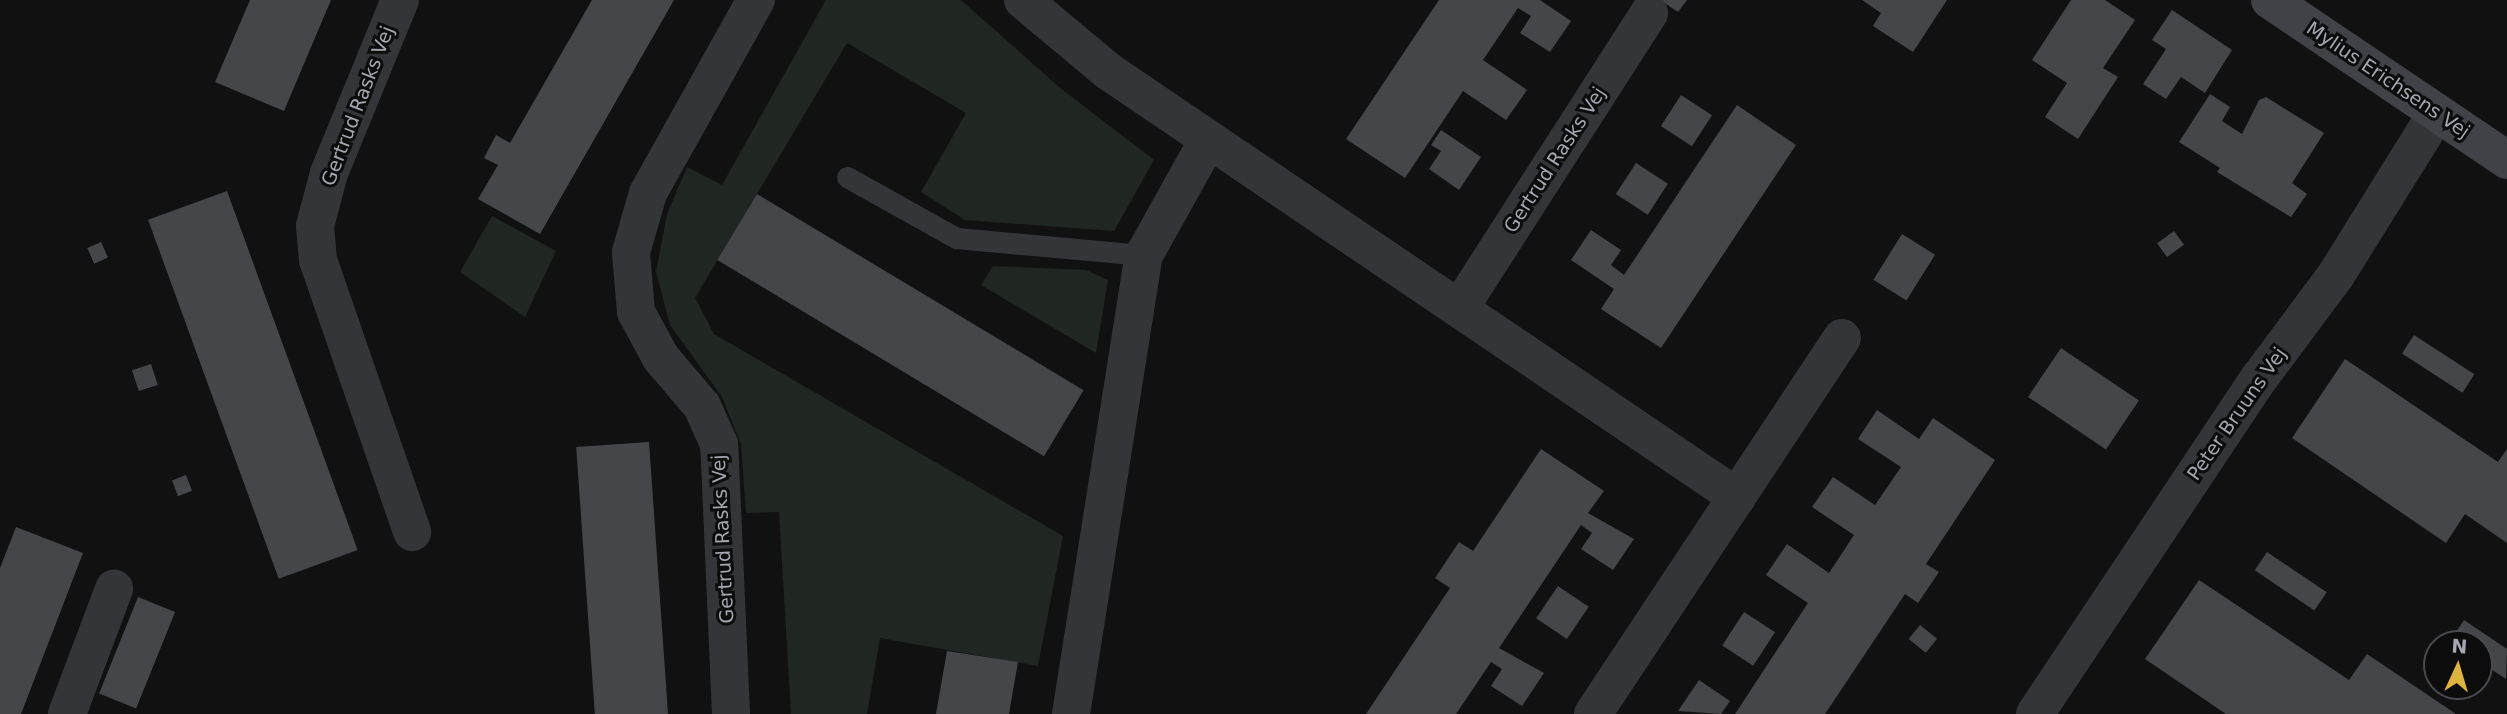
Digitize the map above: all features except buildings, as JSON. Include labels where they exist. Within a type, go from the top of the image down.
[{"type":"street","name":"Gertrud Rasks Vej","points":[[400,0],[330,173],[316,226],[318,260],[412,532]]},
{"type":"street","name":"Gertrud Rasks Vej","points":[[732,714],[719,444],[702,406],[661,358],[636,312],[631,252],[648,193],[756,0]]},
{"type":"street","points":[[1023,0],[1108,71],[1461,306],[1737,497]]},
{"type":"street","name":"Mylius Erichsens Vej","points":[[2270,0],[2507,160]]},
{"type":"street","name":"Gertrud Rasks Vej","points":[[1461,306],[1649,13]]},
{"type":"street","name":"Peter Bruuns Vej","points":[[2035,714],[2260,377],[2336,275],[2437,113]]},
{"type":"street","points":[[1071,714],[1144,255],[1208,140]]},
{"type":"street","points":[[1593,714],[1842,338]]},
{"type":"street","points":[[67,714],[114,589]]},
{"type":"lane","points":[[847,177],[956,238],[1144,255]]},
{"type":"shaded area","points":[[826,0],[961,0],[1059,87],[1154,160],[1114,231],[965,220],[921,192],[966,113],[847,43],[695,298],[714,334],[1063,536],[1038,666],[880,638],[867,714],[791,714],[779,512],[746,513],[741,444],[722,397],[670,325],[656,272],[667,214],[687,167],[722,185]]},
{"type":"shaded area","points":[[492,216],[556,251],[525,317],[460,272]]},
{"type":"shaded area","points":[[993,266],[1086,270],[1108,280],[1096,353],[981,285]]}]
